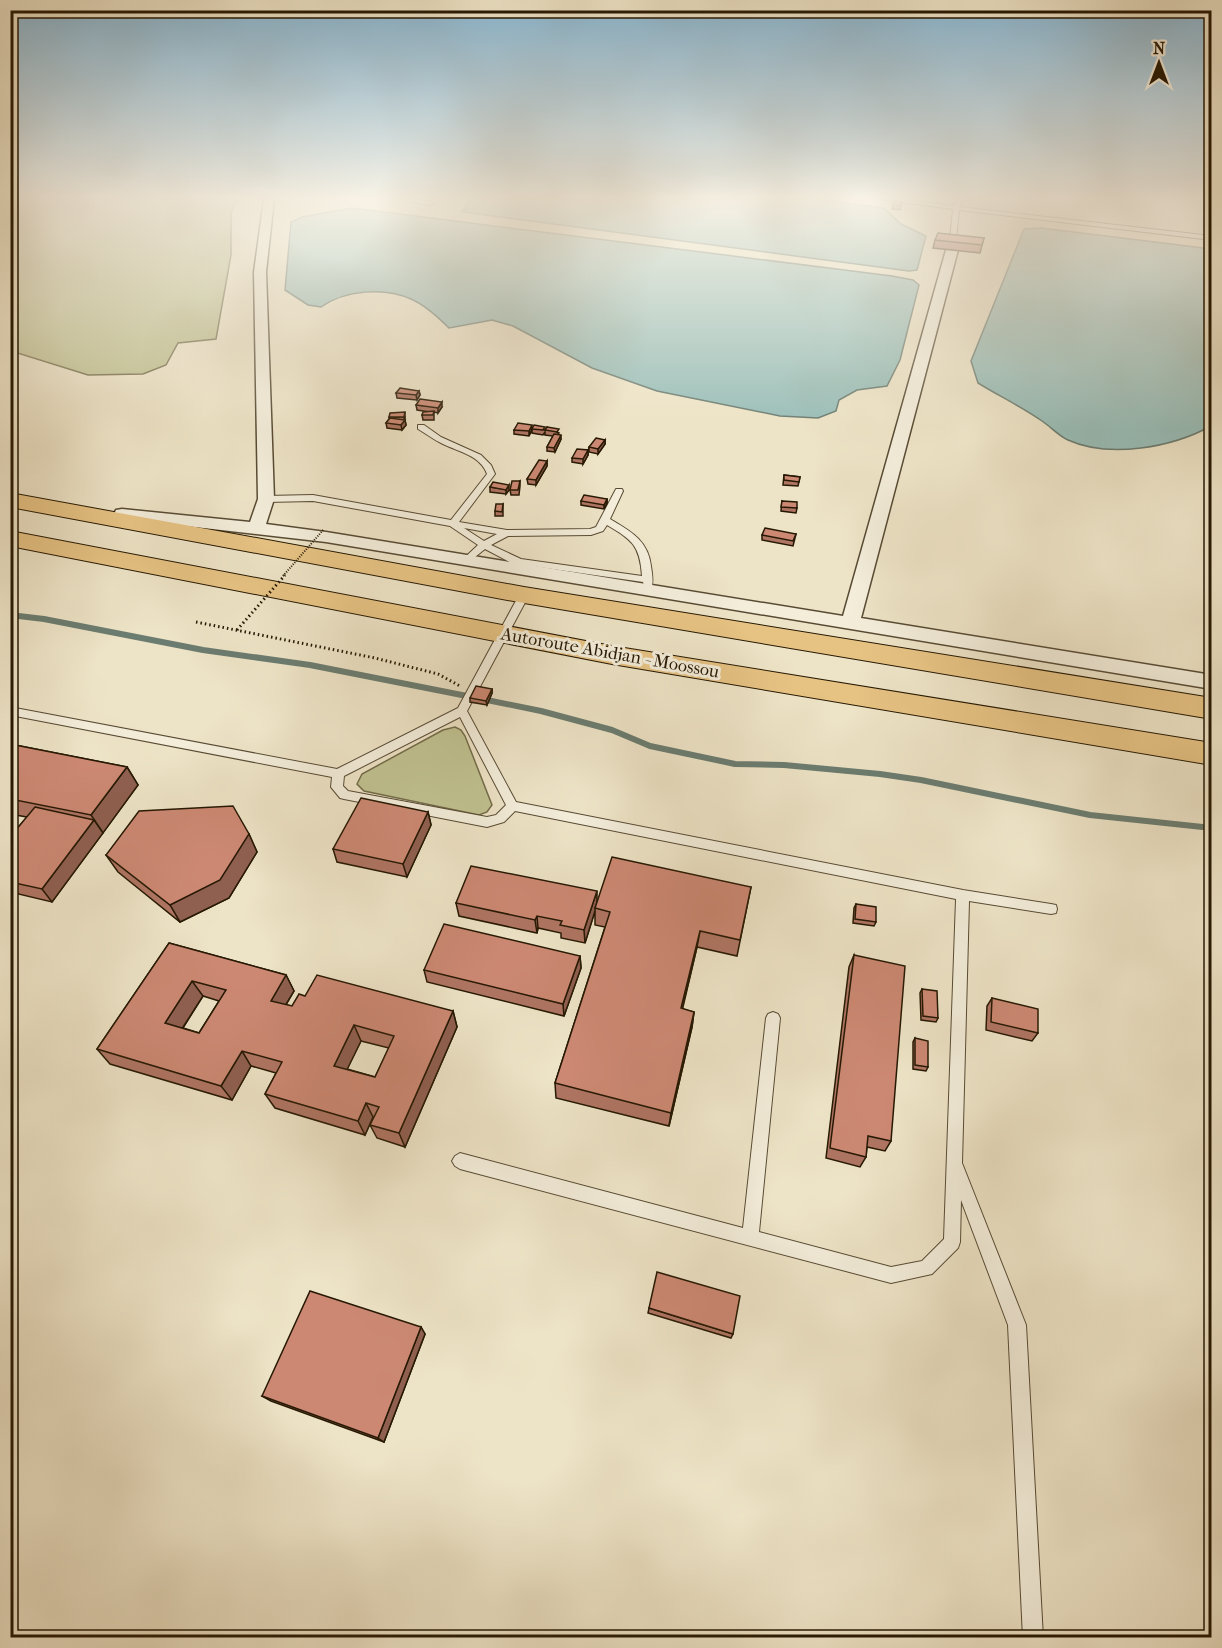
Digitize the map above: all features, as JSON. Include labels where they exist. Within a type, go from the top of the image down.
[{"type":"highway","points":[[10,500],[531,584],[1212,709]]},
{"type":"highway","name":"Autoroute Abidjan - Moossou","points":[[10,538],[612,655],[1212,754]]},
{"type":"street","points":[[256,528],[266,499],[260,276]]},
{"type":"street","points":[[850,624],[945,276]]},
{"type":"street","points":[[10,495],[147,518],[256,528],[465,562],[531,584],[648,586],[850,624],[1212,682]]},
{"type":"lane","points":[[421,427],[442,441],[482,459],[490,468],[491,474],[482,489],[453,523]]},
{"type":"lane","points":[[266,499],[313,498],[507,533],[591,532],[600,529],[619,491]]},
{"type":"lane","points":[[453,523],[469,538],[482,546],[521,561],[648,586],[645,554],[638,541],[605,520]]},
{"type":"lane","points":[[465,562],[482,546],[507,533]]},
{"type":"lane","points":[[10,711],[338,774],[462,711],[531,584],[521,561]]},
{"type":"lane","points":[[462,711],[512,806]]},
{"type":"lane","points":[[338,774],[338,787],[344,795],[487,822],[500,819],[512,806]]},
{"type":"lane","points":[[512,806],[1051,909]]},
{"type":"lane","points":[[460,1161],[891,1275],[926,1268],[952,1242],[963,894]]},
{"type":"lane","points":[[750,1238],[773,1018]]},
{"type":"lane","points":[[954,1162],[1017,1324],[1033,1638]]},
{"type":"path","points":[[237,630],[324,529]]},
{"type":"path","points":[[196,622],[305,643],[438,674],[471,694]]},
{"type":"green space","points":[[11,276],[227,276],[216,339],[178,343],[166,365],[143,374],[88,375],[11,351]]},
{"type":"green space","points":[[455,727],[465,736],[492,805],[487,812],[479,815],[364,791],[357,784],[362,774],[443,730]]},
{"type":"water","points":[[286,276],[891,276],[913,280],[919,285],[900,360],[887,386],[857,390],[839,400],[836,411],[818,418],[780,416],[657,391],[592,368],[513,326],[492,320],[449,328],[421,305],[400,295],[365,292],[341,297],[321,307],[308,305],[285,290]]},
{"type":"water","points":[[1005,276],[1211,276],[1211,426],[1179,440],[1141,448],[1103,449],[1085,446],[1065,438],[1034,416],[978,383],[971,361]]},
{"type":"building","points":[[400,388],[419,391],[416,395],[396,393]]},
{"type":"building","points":[[420,399],[442,402],[438,408],[416,405]]},
{"type":"building","points":[[434,411],[433,415],[422,415],[423,412]]},
{"type":"building","points":[[405,412],[404,417],[389,417],[390,413]]},
{"type":"building","points":[[390,418],[405,420],[401,425],[386,423]]},
{"type":"building","points":[[518,423],[532,425],[529,431],[514,430]]},
{"type":"building","points":[[534,425],[545,427],[543,430],[532,429]]},
{"type":"building","points":[[547,427],[559,429],[557,432],[545,430]]},
{"type":"building","points":[[554,434],[561,435],[554,448],[547,447]]},
{"type":"building","points":[[596,438],[605,440],[598,449],[589,447]]},
{"type":"building","points":[[577,449],[588,450],[583,459],[572,458]]},
{"type":"building","points":[[539,460],[547,461],[536,480],[527,479]]},
{"type":"building","points":[[784,475],[800,477],[799,482],[784,480]]},
{"type":"building","points":[[512,481],[520,481],[518,490],[510,490]]},
{"type":"building","points":[[493,482],[509,485],[506,490],[490,487]]},
{"type":"building","points":[[584,495],[607,499],[604,505],[581,501]]},
{"type":"building","points":[[782,501],[797,502],[797,508],[781,507]]},
{"type":"building","points":[[496,504],[503,504],[502,512],[495,511]]},
{"type":"building","points":[[765,528],[796,534],[793,541],[762,535]]},
{"type":"building","points":[[476,686],[492,689],[486,701],[470,698]]},
{"type":"building","points":[[10,744],[127,767],[91,815],[10,799]]},
{"type":"building","points":[[361,798],[428,812],[403,864],[333,849]]},
{"type":"building","points":[[233,806],[249,834],[220,880],[170,905],[106,855],[139,811]]},
{"type":"building","points":[[35,807],[94,820],[42,889],[10,882],[10,837]]},
{"type":"building","points":[[612,857],[751,887],[740,940],[700,931],[681,1008],[694,1012],[671,1113],[555,1083],[610,912],[595,908]]},
{"type":"building","points":[[471,866],[597,891],[584,930],[560,925],[562,921],[537,916],[535,920],[456,903]]},
{"type":"building","points":[[856,904],[876,907],[876,922],[855,919]]},
{"type":"building","points":[[444,924],[580,956],[563,1004],[424,970]]},
{"type":"building","points":[[169,943],[286,975],[271,1001],[292,1006],[299,994],[305,996],[317,975],[453,1011],[399,1133],[370,1125],[379,1107],[366,1103],[358,1121],[265,1094],[282,1062],[242,1051],[221,1086],[97,1049]],"holes":[[[192,981],[226,990],[199,1033],[165,1023]],[[354,1025],[394,1036],[375,1077],[334,1066]]]},
{"type":"building","points":[[854,955],[905,966],[891,1141],[868,1136],[866,1157],[830,1148]]},
{"type":"building","points":[[922,989],[937,991],[938,1018],[923,1016]]},
{"type":"building","points":[[992,998],[1038,1009],[1038,1033],[991,1022]]},
{"type":"building","points":[[915,1038],[928,1041],[928,1067],[915,1065]]},
{"type":"building","points":[[657,1272],[740,1296],[733,1334],[649,1308]]},
{"type":"building","points":[[310,1291],[421,1327],[378,1438],[262,1396]]},
{"type":"waterway","points":[[10,615],[44,619],[203,650],[310,665],[472,697]]},
{"type":"waterway","points":[[482,699],[541,711],[612,730],[650,746],[735,764],[784,765],[880,774],[921,780],[1090,815],[1212,828]]}]
